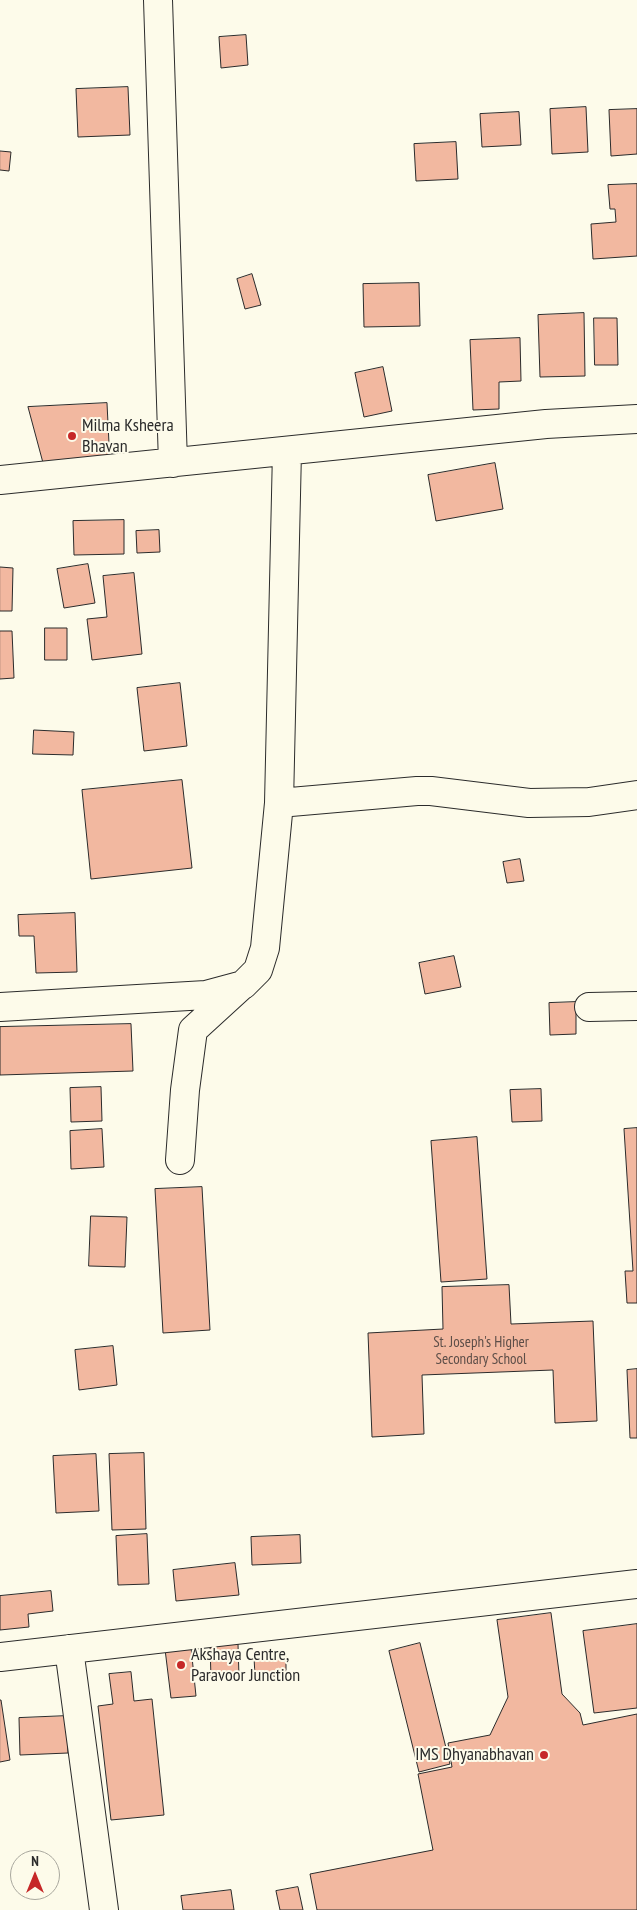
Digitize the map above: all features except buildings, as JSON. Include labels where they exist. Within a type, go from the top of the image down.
[{"type":"street","points":[[158,0],[174,462]]},
{"type":"street","points":[[0,480],[546,424],[637,419]]},
{"type":"street","points":[[180,1160],[185,1090],[193,1030],[258,970],[265,948],[279,803],[286,450]]},
{"type":"street","points":[[279,803],[417,791],[529,803],[589,802],[637,795]]},
{"type":"street","points":[[0,1007],[206,995],[243,985]]},
{"type":"street","points":[[589,1007],[637,1006]]},
{"type":"street","points":[[0,1656],[637,1584]]},
{"type":"street","points":[[69,1649],[104,1910]]},
{"type":"place","name":"Milma Ksheera Bhavan","points":[[72,436]]},
{"type":"place","name":"Akshaya Centre, Paravoor Junction","points":[[181,1665]]},
{"type":"place","name":"IMS Dhyanabhavan","points":[[544,1755]]}]
